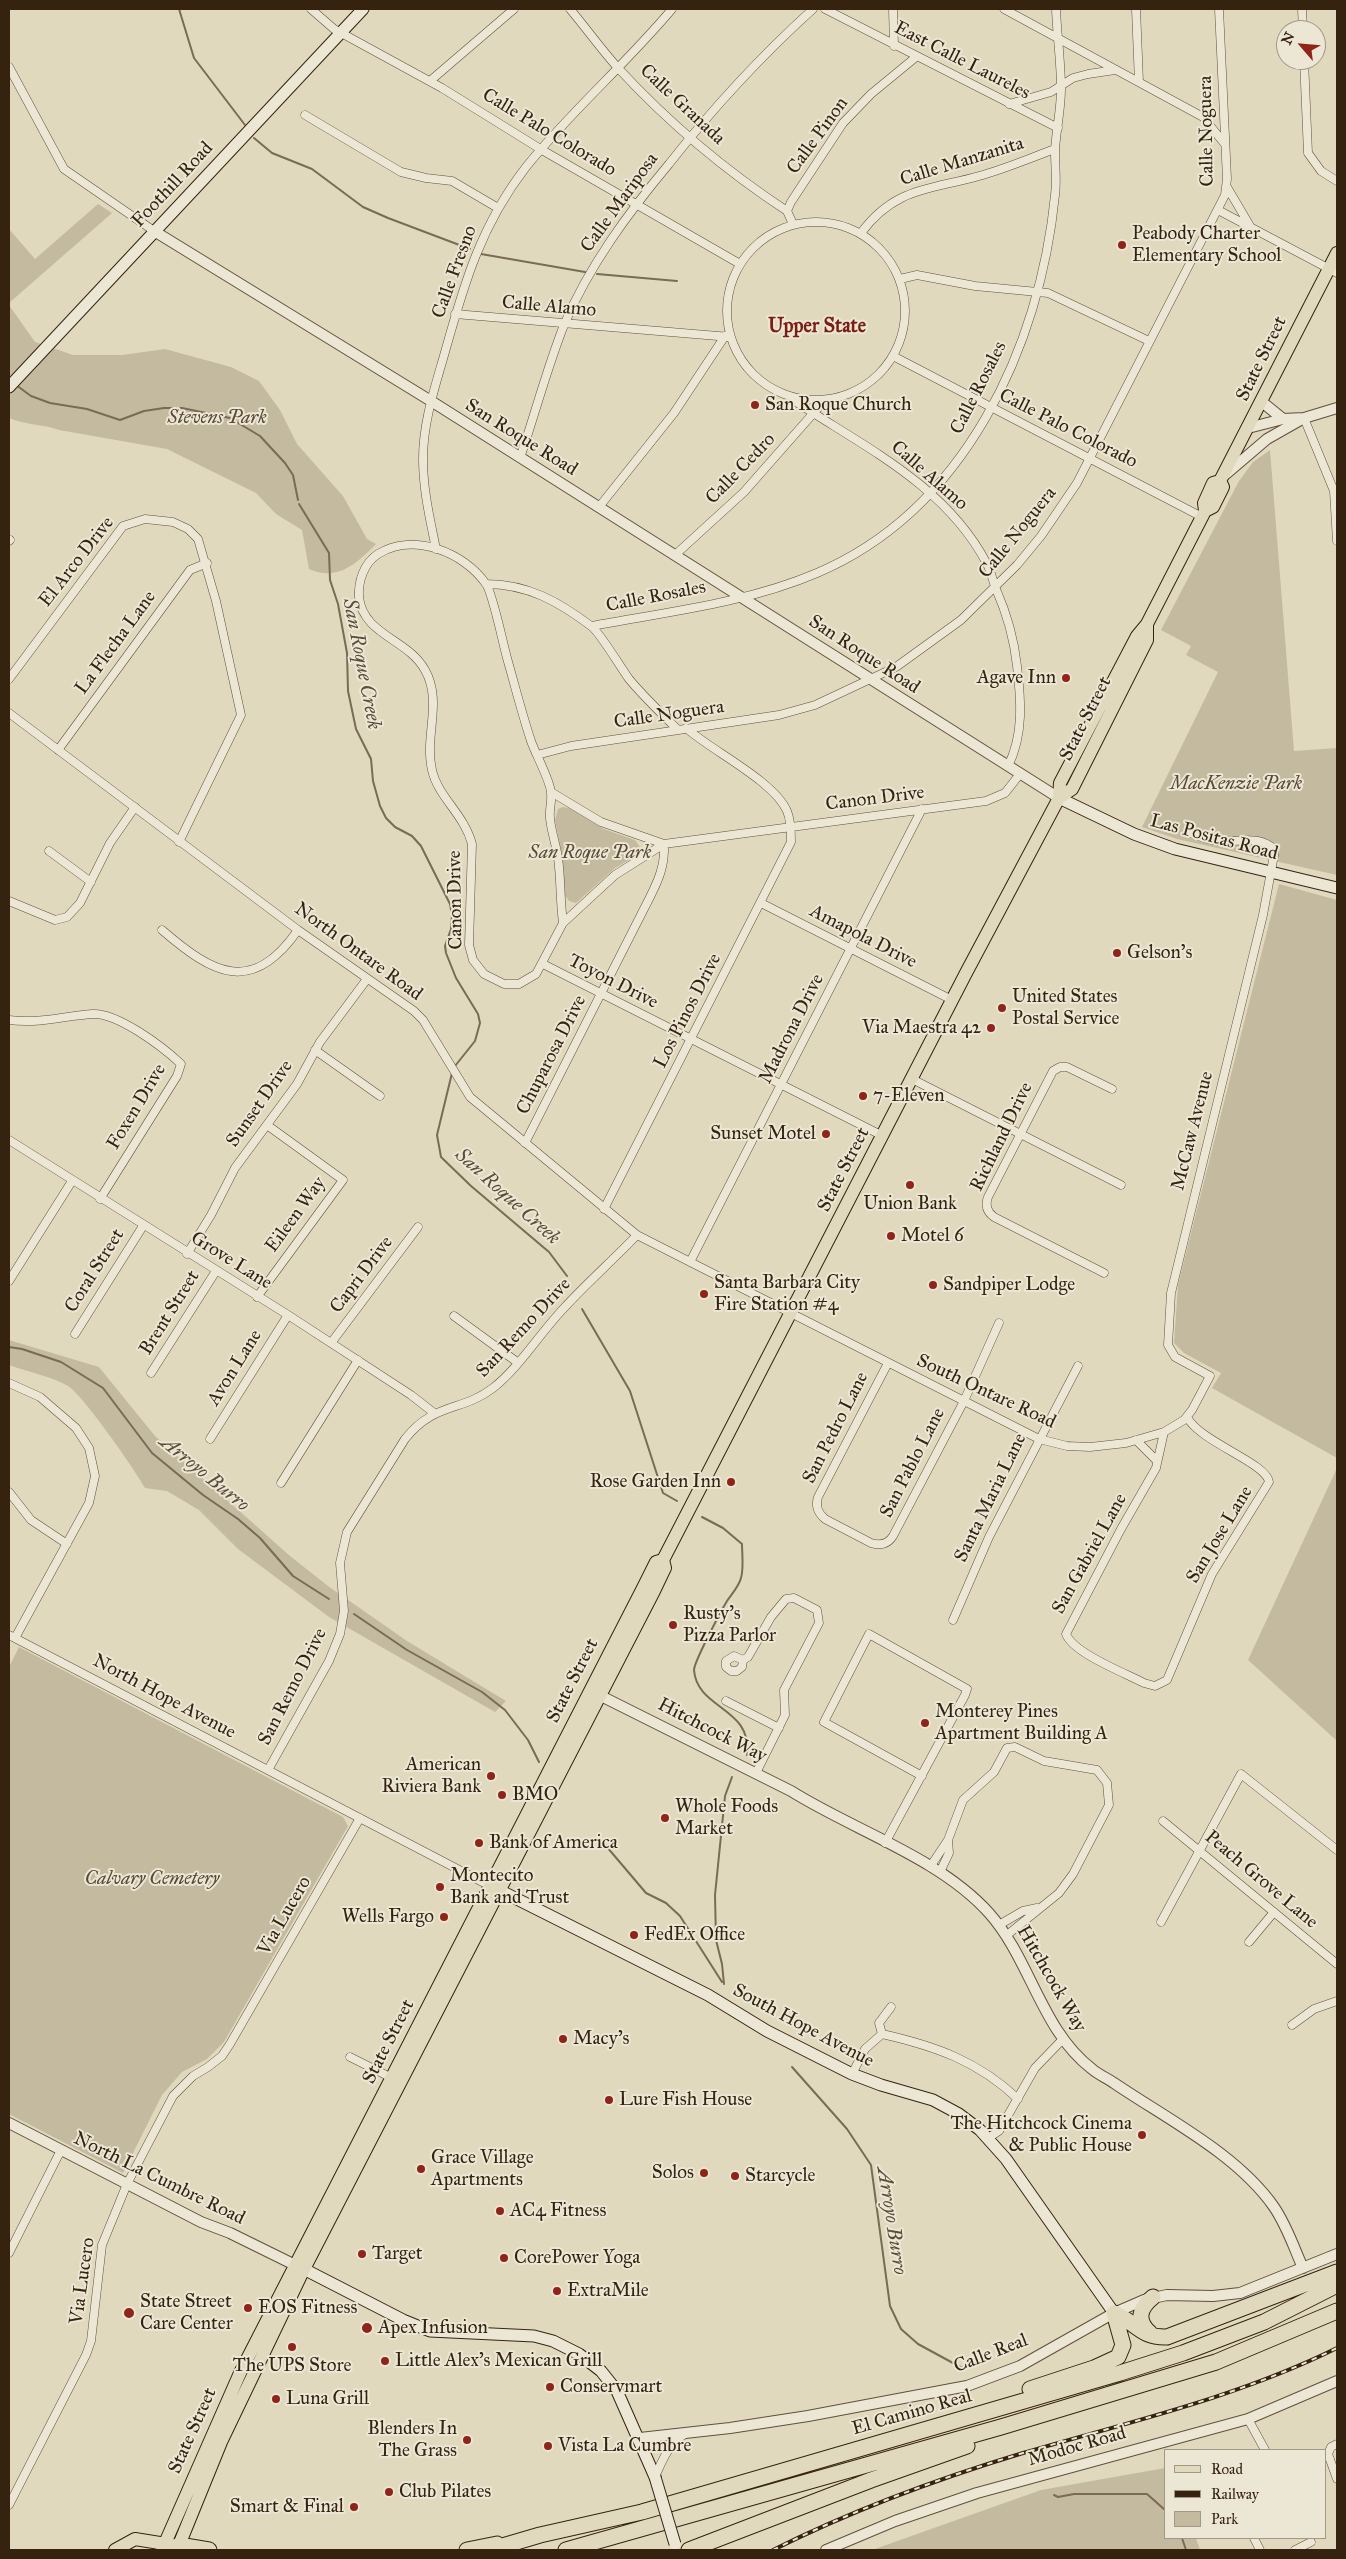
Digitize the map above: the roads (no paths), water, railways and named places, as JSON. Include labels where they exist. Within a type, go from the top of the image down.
[{"type":"highway","points":[[1114,2313],[1128,2319],[1145,2335],[1155,2338],[1167,2337],[1337,2272]]},
{"type":"highway","name":"El Camino Real","points":[[489,2550],[540,2535],[642,2512],[1183,2353],[1264,2322],[1337,2285]]},
{"type":"highway","points":[[1153,2297],[1145,2304],[1140,2315],[1141,2323],[1155,2338]]},
{"type":"highway","name":"El Camino Real","points":[[566,2550],[1001,2427],[1216,2362],[1337,2311]]},
{"type":"highway","points":[[952,2422],[974,2406],[1094,2368],[1118,2357],[1122,2345],[1114,2313]]},
{"type":"highway","points":[[689,2550],[871,2480],[973,2444],[1001,2427]]},
{"type":"highway","points":[[467,2550],[540,2535]]},
{"type":"highway","points":[[171,2547],[209,2550]]},
{"type":"main road","name":"Foothill Road","points":[[9,387],[363,9]]},
{"type":"main road","name":"State Street","points":[[171,2547],[299,2267],[595,1693],[656,1562],[663,1560],[952,1000],[1059,798],[1072,790],[1147,640],[1148,624],[1204,514],[1204,503],[1214,483],[1221,479],[1333,270],[1337,253]]},
{"type":"main road","name":"Las Positas Road","points":[[1059,798],[1152,842],[1337,888]]},
{"type":"main road","name":"South Hope Avenue","points":[[495,1888],[708,1995],[767,2031],[852,2074],[881,2086],[934,2100],[964,2118],[988,2138],[1006,2159],[1114,2313]]},
{"type":"main road","points":[[299,2267],[403,2320],[430,2331],[532,2336],[566,2347],[590,2362],[607,2377],[624,2402],[655,2477],[675,2547]]},
{"type":"main road","points":[[116,2550],[135,2539],[171,2547]]},
{"type":"street","name":"Calle Palo Colorado","points":[[311,9],[341,32],[430,81],[542,150],[740,264]]},
{"type":"street","points":[[430,81],[514,9]]},
{"type":"street","name":"Calle Granada","points":[[570,9],[618,68],[690,137],[726,167],[787,211]]},
{"type":"street","name":"Calle Fresno","points":[[436,548],[423,478],[424,437],[431,402],[455,314],[475,254],[498,208],[526,167],[672,9]]},
{"type":"street","name":"Calle Mariposa","points":[[520,458],[564,325],[595,266],[637,203],[690,137],[744,74],[813,9]]},
{"type":"street","name":"East Calle Laureles","points":[[825,9],[894,46],[1058,128]]},
{"type":"street","points":[[893,9],[894,46]]},
{"type":"street","points":[[1004,9],[1203,117],[1224,143]]},
{"type":"street","name":"Calle Rosales","points":[[592,626],[742,597],[790,584],[836,564],[879,538],[930,495],[966,450],[991,408],[1018,351],[1038,291],[1055,193],[1055,149],[1061,87],[1056,9]]},
{"type":"street","points":[[1136,9],[1139,82]]},
{"type":"street","name":"Calle Noguera","points":[[537,755],[571,746],[793,712],[837,697],[896,667],[940,637],[996,587],[1041,536],[1062,507],[1090,460],[1149,341],[1218,210],[1227,187],[1219,9]]},
{"type":"street","name":"Calle Pinon","points":[[787,211],[843,123],[871,94],[916,56]]},
{"type":"street","name":"San Roque Road","points":[[9,67],[64,169],[154,231],[359,360],[431,402],[1059,798]]},
{"type":"street","points":[[1009,104],[1061,87],[1073,78],[1115,70]]},
{"type":"street","points":[[1304,70],[1308,153],[1321,171],[1337,181]]},
{"type":"street","points":[[305,115],[401,172],[426,178],[452,181],[498,208]]},
{"type":"street","name":"Calle Manzanita","points":[[861,233],[887,207],[912,192],[1000,170],[1055,149]]},
{"type":"street","points":[[1227,187],[1251,228]]},
{"type":"street","points":[[1218,210],[1333,270]]},
{"type":"street","points":[[787,211],[793,224]]},
{"type":"street","points":[[828,222],[845,226],[861,233],[885,253],[900,279],[905,301],[904,324],[893,356],[880,373],[862,387],[842,396],[824,400],[809,400],[787,396],[756,378],[740,359],[728,337],[727,300],[731,284],[740,264],[762,239],[793,224],[828,222]]},
{"type":"street","points":[[900,279],[917,275],[975,286],[1048,293],[1149,341]]},
{"type":"street","name":"Calle Alamo","points":[[455,314],[564,325],[728,337]]},
{"type":"street","points":[[598,507],[674,413],[728,337]]},
{"type":"street","name":"Calle Palo Colorado","points":[[893,356],[1090,460],[1204,514]]},
{"type":"street","name":"Calle Alamo","points":[[787,396],[908,474],[943,505],[969,535],[988,566],[1014,641],[1020,693],[1019,729],[1008,766]]},
{"type":"street","name":"Calle Cedro","points":[[675,555],[744,492],[824,400]]},
{"type":"street","points":[[1262,402],[1283,419]]},
{"type":"street","points":[[1221,479],[1267,439],[1304,418],[1337,408]]},
{"type":"street","points":[[1248,428],[1283,419],[1304,418]]},
{"type":"street","points":[[1304,418],[1334,491],[1337,542]]},
{"type":"street","name":"El Arco Drive","points":[[9,679],[124,526],[145,519],[180,524],[198,539],[206,563],[240,719],[179,842]]},
{"type":"street","name":"Canon Drive","points":[[486,584],[459,559],[436,548],[414,545],[403,546],[375,557],[360,579],[361,605],[373,626],[418,658],[432,688],[434,698],[430,756],[432,772],[438,787],[468,831],[472,844],[469,945],[473,960],[491,979],[512,985],[532,979],[543,964],[563,923],[615,875],[664,844],[922,810],[998,797],[1011,787],[1020,774]]},
{"type":"street","name":"La Flecha Lane","points":[[58,750],[190,570],[206,563]]},
{"type":"street","points":[[563,923],[558,855],[550,818],[552,792],[531,742],[486,584],[512,585],[540,594],[564,606],[592,626],[631,681],[682,728],[750,772],[766,786],[786,808],[790,826]]},
{"type":"street","name":"North Ontare Road","points":[[9,713],[298,930],[405,1004],[423,1020],[464,1089],[604,1209],[637,1234],[792,1312]]},
{"type":"street","name":"Canon Drive","points":[[552,792],[601,822],[664,844]]},
{"type":"street","points":[[9,902],[55,920],[64,919],[80,904],[110,843],[135,807]]},
{"type":"street","name":"Madrona Drive","points":[[690,1262],[922,810]]},
{"type":"street","name":"Los Pinos Drive","points":[[604,1209],[790,846],[790,826]]},
{"type":"street","name":"McCaw Avenue","points":[[1191,833],[1202,838],[1220,841],[1246,840],[1267,843],[1274,849],[1272,873],[1171,1293],[1168,1345],[1175,1357],[1210,1376]]},
{"type":"street","name":"Chuparosa Drive","points":[[525,1143],[660,878],[663,867],[664,844]]},
{"type":"street","points":[[49,852],[91,882]]},
{"type":"street","name":"Amapola Drive","points":[[761,904],[952,1000]]},
{"type":"street","points":[[162,930],[207,965],[234,971],[252,969],[269,961],[286,947],[298,930]]},
{"type":"street","name":"Toyon Drive","points":[[543,964],[883,1136]]},
{"type":"street","name":"Sunset Drive","points":[[188,1254],[235,1168],[303,1076],[315,1050],[367,979]]},
{"type":"street","name":"Foxen Drive","points":[[9,1020],[35,1022],[93,1014],[107,1015],[144,1036],[181,1064],[177,1076],[100,1199]]},
{"type":"street","points":[[315,1050],[380,1096]]},
{"type":"street","name":"Richland Drive","points":[[1104,1273],[994,1217],[986,1205],[988,1197],[1056,1069],[1067,1067],[1112,1089]]},
{"type":"street","points":[[912,1079],[922,1086],[1121,1185]]},
{"type":"street","name":"Eileen Way","points":[[257,1297],[343,1180],[267,1125]]},
{"type":"street","name":"Grove Lane","points":[[9,1140],[143,1226],[288,1315],[411,1395],[434,1413]]},
{"type":"street","points":[[9,1281],[72,1181]]},
{"type":"street","name":"Coral Street","points":[[75,1334],[143,1226]]},
{"type":"street","name":"Capri Drive","points":[[331,1343],[418,1227]]},
{"type":"street","name":"San Remo Drive","points":[[268,1770],[329,1661],[340,1634],[344,1611],[340,1563],[343,1542],[350,1526],[405,1440],[416,1426],[434,1413],[482,1395],[502,1380],[563,1308],[637,1234]]},
{"type":"street","name":"Brent Street","points":[[151,1373],[216,1271]]},
{"type":"street","name":"South Ontare Road","points":[[792,1312],[1038,1439],[1067,1446],[1090,1447],[1136,1440],[1164,1432],[1187,1417],[1210,1376]]},
{"type":"street","name":"Avon Lane","points":[[210,1439],[288,1315]]},
{"type":"street","points":[[454,1316],[517,1362]]},
{"type":"street","name":"San Pablo Lane","points":[[893,1536],[964,1401],[999,1324]]},
{"type":"street","points":[[281,1483],[358,1360]]},
{"type":"street","name":"San Pedro Lane","points":[[888,1363],[818,1497],[817,1505],[819,1513],[825,1518],[871,1543],[884,1544],[893,1536]]},
{"type":"street","name":"Santa Maria Lane","points":[[952,1620],[989,1537],[1038,1439],[1078,1366]]},
{"type":"street","points":[[9,1383],[40,1397],[64,1416],[85,1440],[93,1457],[95,1476],[93,1495],[67,1544],[12,1636]]},
{"type":"street","name":"San Jose Lane","points":[[1168,1677],[1212,1574],[1268,1482],[1263,1472],[1211,1440],[1191,1425],[1187,1417]]},
{"type":"street","name":"San Gabriel Lane","points":[[1164,1432],[1158,1461],[1150,1482],[1121,1529],[1066,1634],[1070,1643],[1144,1683],[1155,1686],[1164,1683],[1168,1677]]},
{"type":"street","points":[[1136,1440],[1158,1461]]},
{"type":"street","points":[[9,1492],[31,1520],[67,1544]]},
{"type":"street","points":[[743,1660],[754,1650],[771,1617],[786,1599],[794,1598],[817,1610],[819,1623],[784,1690],[787,1710],[779,1728],[746,1769]]},
{"type":"street","points":[[885,1843],[922,1776],[965,1696],[967,1689],[869,1634],[824,1722],[922,1776]]},
{"type":"street","name":"North Hope Avenue","points":[[12,1636],[495,1888]]},
{"type":"street","name":"Hitchcock Way","points":[[595,1693],[746,1769],[940,1872],[971,1895],[1007,1935],[1054,2026],[1063,2039],[1092,2069],[1177,2124],[1241,2170],[1274,2207],[1284,2223],[1303,2268]]},
{"type":"street","points":[[726,1701],[779,1728]]},
{"type":"street","points":[[930,1867],[948,1840],[964,1800],[994,1772],[1007,1748],[1015,1747],[1044,1761],[1097,1770],[1107,1783],[1109,1791],[1108,1805],[1066,1885],[1007,1935]]},
{"type":"street","points":[[1161,1922],[1241,1774],[1337,1850]]},
{"type":"street","name":"Via Lucero","points":[[9,2505],[86,2355],[91,2341],[102,2244],[128,2184],[173,2096],[193,2076],[208,2068],[222,2056],[230,2044],[360,1818]]},
{"type":"street","name":"Peach Grove Lane","points":[[1163,1821],[1337,1964]]},
{"type":"street","points":[[940,1872],[949,1853],[948,1840]]},
{"type":"street","points":[[999,1925],[1023,1911],[1039,1908]]},
{"type":"street","points":[[1249,1942],[1274,1912]]},
{"type":"street","points":[[1292,2025],[1314,2010],[1337,2001]]},
{"type":"street","points":[[882,2034],[879,2023],[891,2007]]},
{"type":"street","points":[[852,2074],[866,2049],[882,2034]]},
{"type":"street","points":[[882,2034],[933,2047],[956,2056],[998,2080],[1018,2099]]},
{"type":"street","points":[[988,2138],[999,2132],[1035,2068],[1063,2039]]},
{"type":"street","points":[[350,2057],[396,2080]]},
{"type":"street","name":"North La Cumbre Road","points":[[9,2123],[200,2222],[230,2233],[299,2267]]},
{"type":"street","points":[[9,2253],[61,2150]]},
{"type":"street","name":"Calle Real","points":[[640,2438],[808,2416],[978,2382],[1043,2354],[1114,2313],[1153,2297],[1231,2295],[1337,2254]]},
{"type":"street","name":"Modoc Road","points":[[826,2550],[895,2521],[977,2493],[1248,2419],[1337,2381]]},
{"type":"street","points":[[1248,2419],[1264,2449]]},
{"type":"street","points":[[655,2477],[665,2454],[674,2442],[687,2433]]},
{"type":"street","points":[[1337,2444],[1332,2447],[1328,2454],[1337,2479]]},
{"type":"street","points":[[1295,2550],[1310,2540],[1316,2550]]},
{"type":"waterway","points":[[179,9],[194,58],[245,125]]},
{"type":"waterway","points":[[254,138],[272,153],[312,169],[363,207],[470,249]]},
{"type":"waterway","points":[[481,254],[585,272]]},
{"type":"waterway","points":[[597,274],[677,281]]},
{"type":"waterway","name":"San Roque Creek","points":[[16,385],[31,396],[50,403],[87,409],[120,420],[144,411],[164,408],[182,408],[230,418],[260,436],[285,463],[293,475],[298,500]]},
{"type":"waterway","name":"San Roque Creek","points":[[299,504],[329,553],[330,580],[338,604],[347,653],[348,691],[356,729],[371,759],[373,781],[380,806],[386,818],[395,827],[412,836],[421,846],[450,904],[452,915],[451,929],[445,946],[446,953],[456,978],[478,1014],[480,1023],[475,1041],[455,1066]]},
{"type":"waterway","name":"San Roque Creek","points":[[452,1073],[437,1135],[441,1157],[471,1186],[549,1252],[567,1276]]},
{"type":"waterway","name":"San Roque Creek","points":[[582,1309],[630,1391],[663,1493],[677,1501]]},
{"type":"waterway","name":"Arroyo Burro","points":[[9,1347],[22,1349],[61,1362],[103,1388],[152,1453],[260,1538],[293,1576],[329,1599]]},
{"type":"waterway","name":"San Roque Creek","points":[[702,1517],[723,1528],[742,1544],[742,1570],[739,1584],[714,1625],[698,1657],[694,1670],[697,1683],[704,1693],[742,1727],[747,1739],[747,1755]]},
{"type":"waterway","name":"Arroyo Burro","points":[[354,1614],[407,1650],[482,1692],[505,1710],[528,1740],[539,1762]]},
{"type":"waterway","name":"San Roque Creek","points":[[724,1984],[722,1964],[716,1940],[715,1895],[725,1796],[732,1777]]},
{"type":"waterway","name":"Arroyo Burro","points":[[601,1840],[646,1893],[666,1903],[680,1916],[722,1982]]},
{"type":"waterway","name":"Arroyo Burro","points":[[792,2067],[847,2129],[871,2165],[890,2306],[901,2329],[918,2344],[964,2369]]},
{"type":"waterway","name":"Arroyo Burro","points":[[1054,2495],[1058,2497],[1074,2494],[1147,2494],[1164,2509]]},
{"type":"waterway","name":"Arroyo Burro","points":[[1182,2539],[1186,2550]]},
{"type":"railway","points":[[773,2550],[803,2535],[927,2485],[1023,2453],[1222,2395],[1261,2381],[1337,2348]]},
{"type":"place","name":"Peabody Charter Elementary School","points":[[1122,245]]},
{"type":"place","name":"San Roque Church","points":[[755,405]]},
{"type":"place","name":"Agave Inn","points":[[1066,678]]},
{"type":"place","name":"Gelson's","points":[[1117,953]]},
{"type":"place","name":"United States Postal Service","points":[[1002,1008]]},
{"type":"place","name":"Via Maestra 42","points":[[991,1028]]},
{"type":"place","name":"7-Eleven","points":[[863,1096]]},
{"type":"place","name":"Sunset Motel","points":[[826,1134]]},
{"type":"place","name":"Union Bank","points":[[910,1185]]},
{"type":"place","name":"Motel 6","points":[[891,1236]]},
{"type":"place","name":"Sandpiper Lodge","points":[[933,1285]]},
{"type":"place","name":"Santa Barbara City Fire Station #4","points":[[704,1294]]},
{"type":"place","name":"Rose Garden Inn","points":[[731,1482]]},
{"type":"place","name":"Rusty's Pizza Parlor","points":[[673,1625]]},
{"type":"place","name":"Monterey Pines Apartment Building A","points":[[925,1723]]},
{"type":"place","name":"American Riviera Bank","points":[[491,1776]]},
{"type":"place","name":"BMO","points":[[502,1795]]},
{"type":"place","name":"Whole Foods Market","points":[[665,1818]]},
{"type":"place","name":"Bank of America","points":[[479,1843]]},
{"type":"place","name":"Montecito Bank and Trust","points":[[440,1887]]},
{"type":"place","name":"Wells Fargo","points":[[444,1917]]},
{"type":"place","name":"FedEx Office","points":[[634,1935]]},
{"type":"place","name":"Macy's","points":[[563,2039]]},
{"type":"place","name":"Lure Fish House","points":[[609,2100]]},
{"type":"place","name":"The Hitchcock Cinema & Public House","points":[[1142,2135]]},
{"type":"place","name":"Grace Village Apartments","points":[[421,2169]]},
{"type":"place","name":"Solos","points":[[704,2173]]},
{"type":"place","name":"Starcycle","points":[[735,2176]]},
{"type":"place","name":"AC4 Fitness","points":[[500,2211]]},
{"type":"place","name":"Target","points":[[362,2254]]},
{"type":"place","name":"CorePower Yoga","points":[[504,2258]]},
{"type":"place","name":"ExtraMile","points":[[557,2291]]},
{"type":"place","name":"EOS Fitness","points":[[248,2308]]},
{"type":"place","name":"State Street Care Center","points":[[129,2313]]},
{"type":"place","name":"Apex Infusion","points":[[367,2328]]},
{"type":"place","name":"The UPS Store","points":[[292,2347]]},
{"type":"place","name":"Little Alex’s Mexican Grill","points":[[385,2361]]},
{"type":"place","name":"Conservmart","points":[[550,2387]]},
{"type":"place","name":"Luna Grill","points":[[276,2399]]},
{"type":"place","name":"Blenders In The Grass","points":[[467,2440]]},
{"type":"place","name":"Vista La Cumbre","points":[[548,2446]]},
{"type":"place","name":"Club Pilates","points":[[389,2492]]},
{"type":"place","name":"Smart & Final","points":[[354,2507]]},
{"type":"district","name":"Upper State","points":[[817,327]]},
{"type":"park label","name":"Stevens Park","points":[[217,418]]},
{"type":"park label","name":"MacKenzie Park","points":[[1236,784]]},
{"type":"park label","name":"San Roque Park","points":[[590,853]]},
{"type":"park label","name":"Calvary Cemetery","points":[[152,1879]]}]
